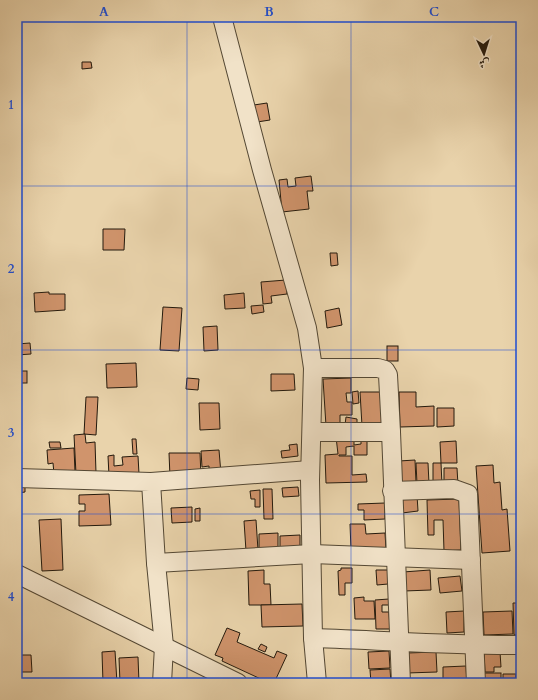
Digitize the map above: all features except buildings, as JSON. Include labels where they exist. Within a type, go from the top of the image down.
[{"type":"street","points":[[222,17],[262,170],[307,328],[313,368],[310,470],[313,638],[317,683]]},
{"type":"street","points":[[313,368],[378,368],[385,370],[388,375],[392,490],[397,558],[401,683]]},
{"type":"street","points":[[312,432],[391,432]]},
{"type":"street","points":[[17,478],[151,482],[310,470]]},
{"type":"street","points":[[151,482],[156,562],[164,646],[162,683]]},
{"type":"street","points":[[392,490],[454,490],[468,494],[472,560],[476,683]]},
{"type":"street","points":[[156,562],[312,554],[472,560]]},
{"type":"street","points":[[17,574],[238,683]]},
{"type":"street","points":[[313,638],[400,641],[474,646],[521,645]]}]
